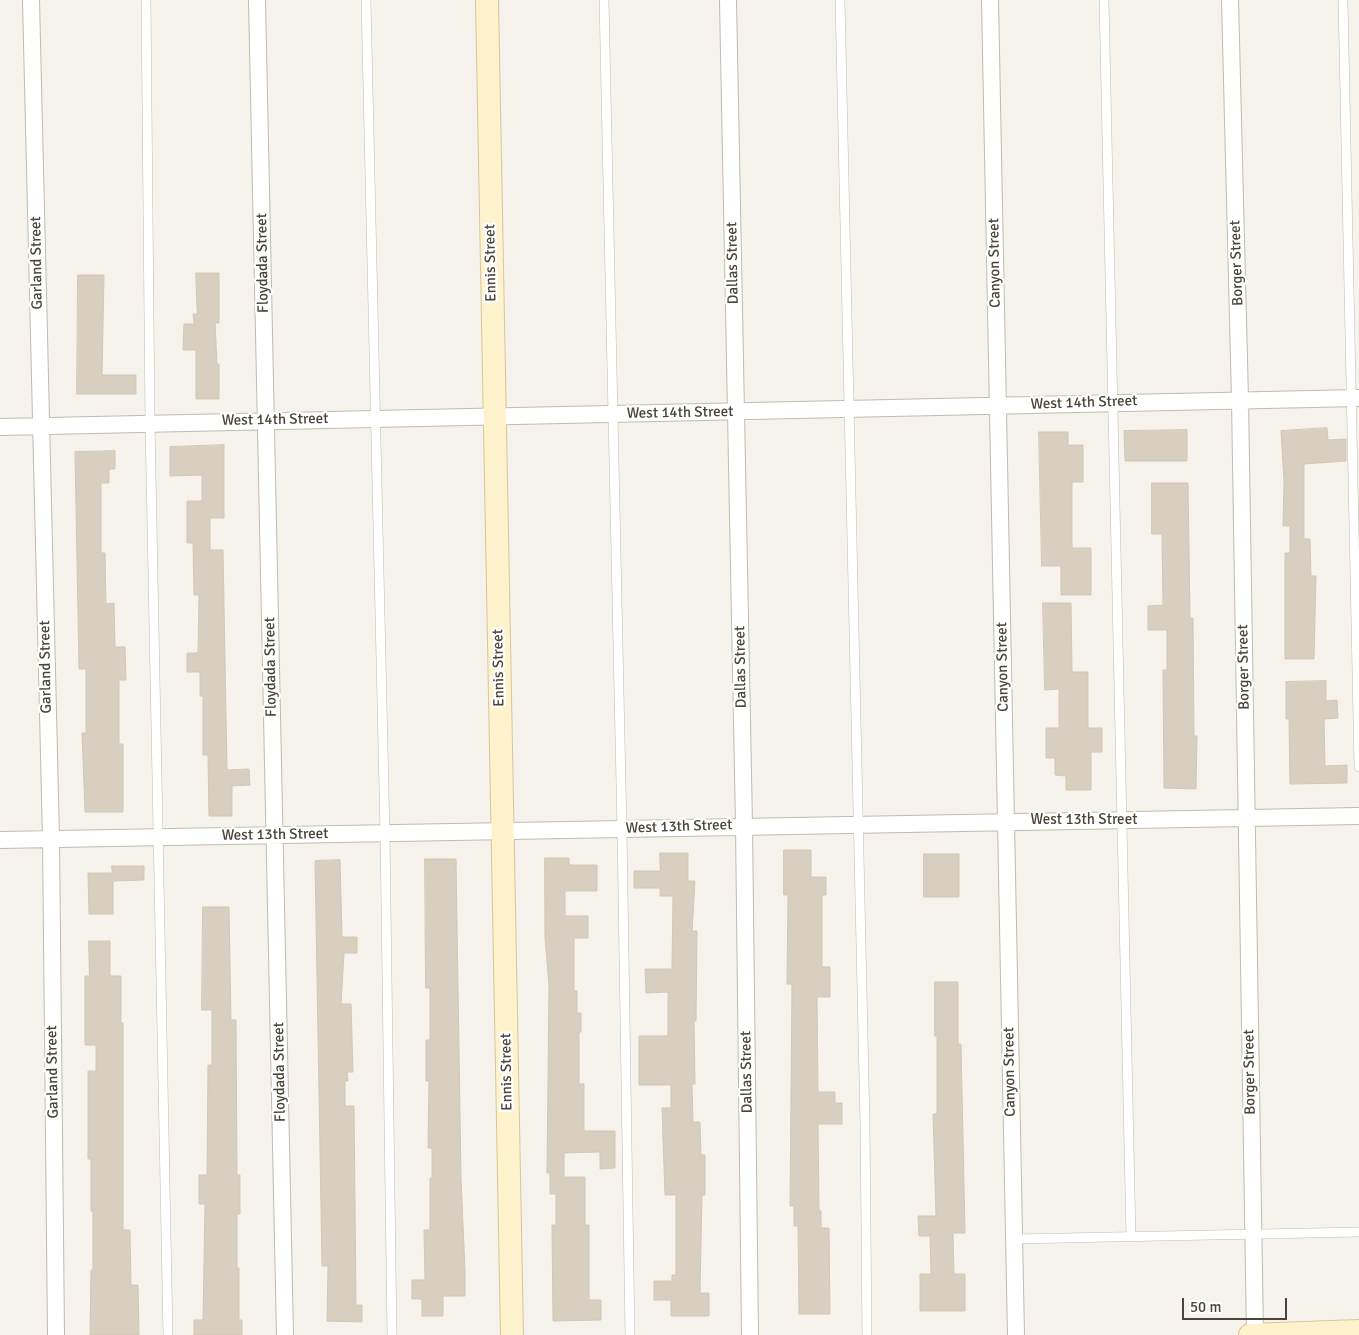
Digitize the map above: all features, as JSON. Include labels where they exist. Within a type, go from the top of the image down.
[{"type":"main road","name":"Ennis Street","points":[[487,0],[512,1335]]},
{"type":"main road","points":[[1250,1335],[1359,1331]]},
{"type":"street","name":"Garland Street","points":[[31,0],[51,838],[56,1335]]},
{"type":"street","name":"Floydada Street","points":[[257,0],[285,1335]]},
{"type":"street","name":"Dallas Street","points":[[728,0],[744,825],[750,1335]]},
{"type":"street","name":"Canyon Street","points":[[990,0],[1016,1335]]},
{"type":"street","name":"Borger Street","points":[[1230,0],[1240,399],[1255,1335]]},
{"type":"street","name":"West 14th Street","points":[[0,427],[1355,398]]},
{"type":"street","name":"West 13th Street","points":[[0,840],[503,832],[744,825],[1359,816]]},
{"type":"lane","points":[[146,0],[150,424],[168,1335]]},
{"type":"lane","points":[[366,0],[384,834],[392,1335]]},
{"type":"lane","points":[[604,0],[622,829],[630,1335]]},
{"type":"lane","points":[[840,0],[865,1124],[867,1335]]},
{"type":"lane","points":[[1104,0],[1111,403],[1117,581],[1120,820],[1131,1237]]},
{"type":"lane","points":[[1343,0],[1355,398],[1359,767]]},
{"type":"lane","points":[[1014,1239],[1359,1232]]},
{"type":"building","points":[[196,273],[219,273],[219,323],[215,323],[217,364],[219,364],[219,399],[196,399],[196,350],[183,350],[184,324],[194,324],[193,314],[197,314]]},
{"type":"building","points":[[78,275],[104,275],[102,375],[136,375],[136,394],[77,394]]},
{"type":"building","points":[[1327,428],[1328,440],[1346,439],[1346,461],[1304,464],[1304,539],[1310,539],[1311,576],[1316,576],[1314,659],[1285,659],[1285,553],[1290,553],[1290,526],[1283,526],[1284,481],[1281,431]]},
{"type":"building","points":[[1187,430],[1187,461],[1125,461],[1124,431]]},
{"type":"building","points":[[1039,432],[1068,432],[1068,445],[1083,445],[1083,482],[1072,482],[1072,548],[1091,548],[1091,595],[1061,595],[1061,566],[1042,566]]},
{"type":"building","points":[[224,445],[224,518],[210,518],[210,550],[223,550],[227,770],[249,769],[250,785],[232,786],[232,816],[209,816],[208,755],[203,755],[203,696],[200,696],[200,672],[187,672],[187,653],[198,653],[199,595],[194,595],[193,543],[187,543],[187,501],[202,501],[202,475],[170,476],[170,447]]},
{"type":"building","points":[[115,451],[115,469],[109,469],[109,483],[101,483],[101,553],[105,553],[106,604],[114,603],[115,647],[125,647],[126,680],[119,680],[119,744],[123,744],[123,812],[85,812],[82,733],[86,733],[86,669],[79,669],[75,452]]},
{"type":"building","points":[[1152,483],[1188,483],[1190,618],[1193,618],[1194,736],[1197,736],[1196,789],[1164,788],[1163,670],[1167,670],[1167,630],[1148,630],[1148,606],[1163,605],[1162,534],[1152,534]]},
{"type":"building","points":[[1043,603],[1071,603],[1072,672],[1088,672],[1088,728],[1102,728],[1102,752],[1091,752],[1091,790],[1066,790],[1066,776],[1055,775],[1055,758],[1046,758],[1046,728],[1059,728],[1059,689],[1045,690]]},
{"type":"building","points":[[1326,681],[1326,701],[1337,700],[1338,718],[1324,719],[1325,766],[1347,765],[1347,783],[1290,784],[1289,719],[1286,719],[1286,682]]},
{"type":"building","points":[[784,850],[811,850],[811,877],[826,877],[826,895],[822,895],[822,967],[830,967],[830,997],[817,997],[818,1092],[835,1092],[835,1103],[842,1103],[842,1124],[818,1124],[819,1211],[821,1211],[821,1228],[829,1228],[830,1314],[799,1314],[798,1226],[794,1226],[794,1206],[790,1206],[792,984],[787,984],[788,895],[784,895]]},
{"type":"building","points":[[660,853],[688,853],[688,881],[695,881],[692,931],[697,931],[696,1021],[694,1021],[695,1084],[692,1084],[693,1122],[700,1122],[701,1155],[705,1155],[705,1195],[702,1195],[700,1293],[709,1293],[709,1316],[671,1316],[671,1300],[654,1300],[654,1281],[672,1281],[672,1275],[676,1275],[676,1195],[665,1195],[662,1108],[671,1108],[671,1085],[639,1085],[639,1036],[668,1036],[668,992],[646,993],[645,969],[672,969],[673,896],[660,896],[660,888],[634,888],[634,871],[660,871]]},
{"type":"building","points":[[924,854],[959,854],[959,897],[924,897]]},
{"type":"building","points":[[545,858],[569,858],[569,865],[597,865],[597,891],[565,891],[565,916],[588,916],[588,938],[574,938],[574,991],[577,991],[577,1013],[581,1013],[579,1084],[584,1084],[584,1131],[615,1131],[615,1168],[600,1169],[600,1152],[564,1153],[564,1177],[585,1177],[585,1225],[589,1225],[589,1300],[601,1300],[601,1320],[553,1321],[552,1225],[556,1225],[556,1194],[550,1194],[550,1173],[547,1173],[549,985],[545,938]]},
{"type":"building","points":[[425,859],[456,859],[461,1178],[465,1296],[443,1296],[443,1316],[422,1316],[422,1299],[412,1299],[412,1280],[425,1280],[424,1230],[430,1230],[430,1178],[432,1178],[432,1148],[428,1148],[429,1081],[426,1081],[426,1040],[430,1040],[430,988],[426,988]]},
{"type":"building","points":[[340,860],[342,937],[357,937],[357,953],[344,953],[341,1004],[351,1004],[353,1072],[347,1072],[348,1081],[345,1081],[345,1106],[354,1106],[356,1305],[362,1305],[362,1322],[327,1321],[328,1266],[322,1266],[315,861]]},
{"type":"building","points":[[112,866],[144,866],[144,880],[113,881],[113,914],[89,914],[88,873],[112,873]]},
{"type":"building","points":[[203,907],[229,907],[231,1020],[236,1020],[237,1175],[240,1175],[240,1214],[237,1214],[237,1268],[239,1268],[239,1320],[242,1320],[242,1335],[194,1335],[194,1320],[203,1320],[205,1204],[199,1204],[199,1175],[207,1175],[208,1065],[212,1065],[212,1010],[202,1010]]},
{"type":"building","points":[[89,941],[110,941],[110,976],[121,976],[121,1023],[123,1023],[123,1230],[130,1230],[131,1285],[138,1285],[139,1335],[90,1335],[93,1211],[91,1211],[91,1159],[88,1159],[88,1071],[96,1071],[96,1045],[85,1045],[85,976],[89,976]]},
{"type":"building","points":[[935,982],[958,982],[958,1044],[961,1044],[965,1233],[953,1233],[954,1274],[965,1274],[965,1311],[920,1311],[920,1274],[931,1274],[930,1236],[919,1236],[918,1216],[936,1216],[933,1114],[937,1114]]}]
